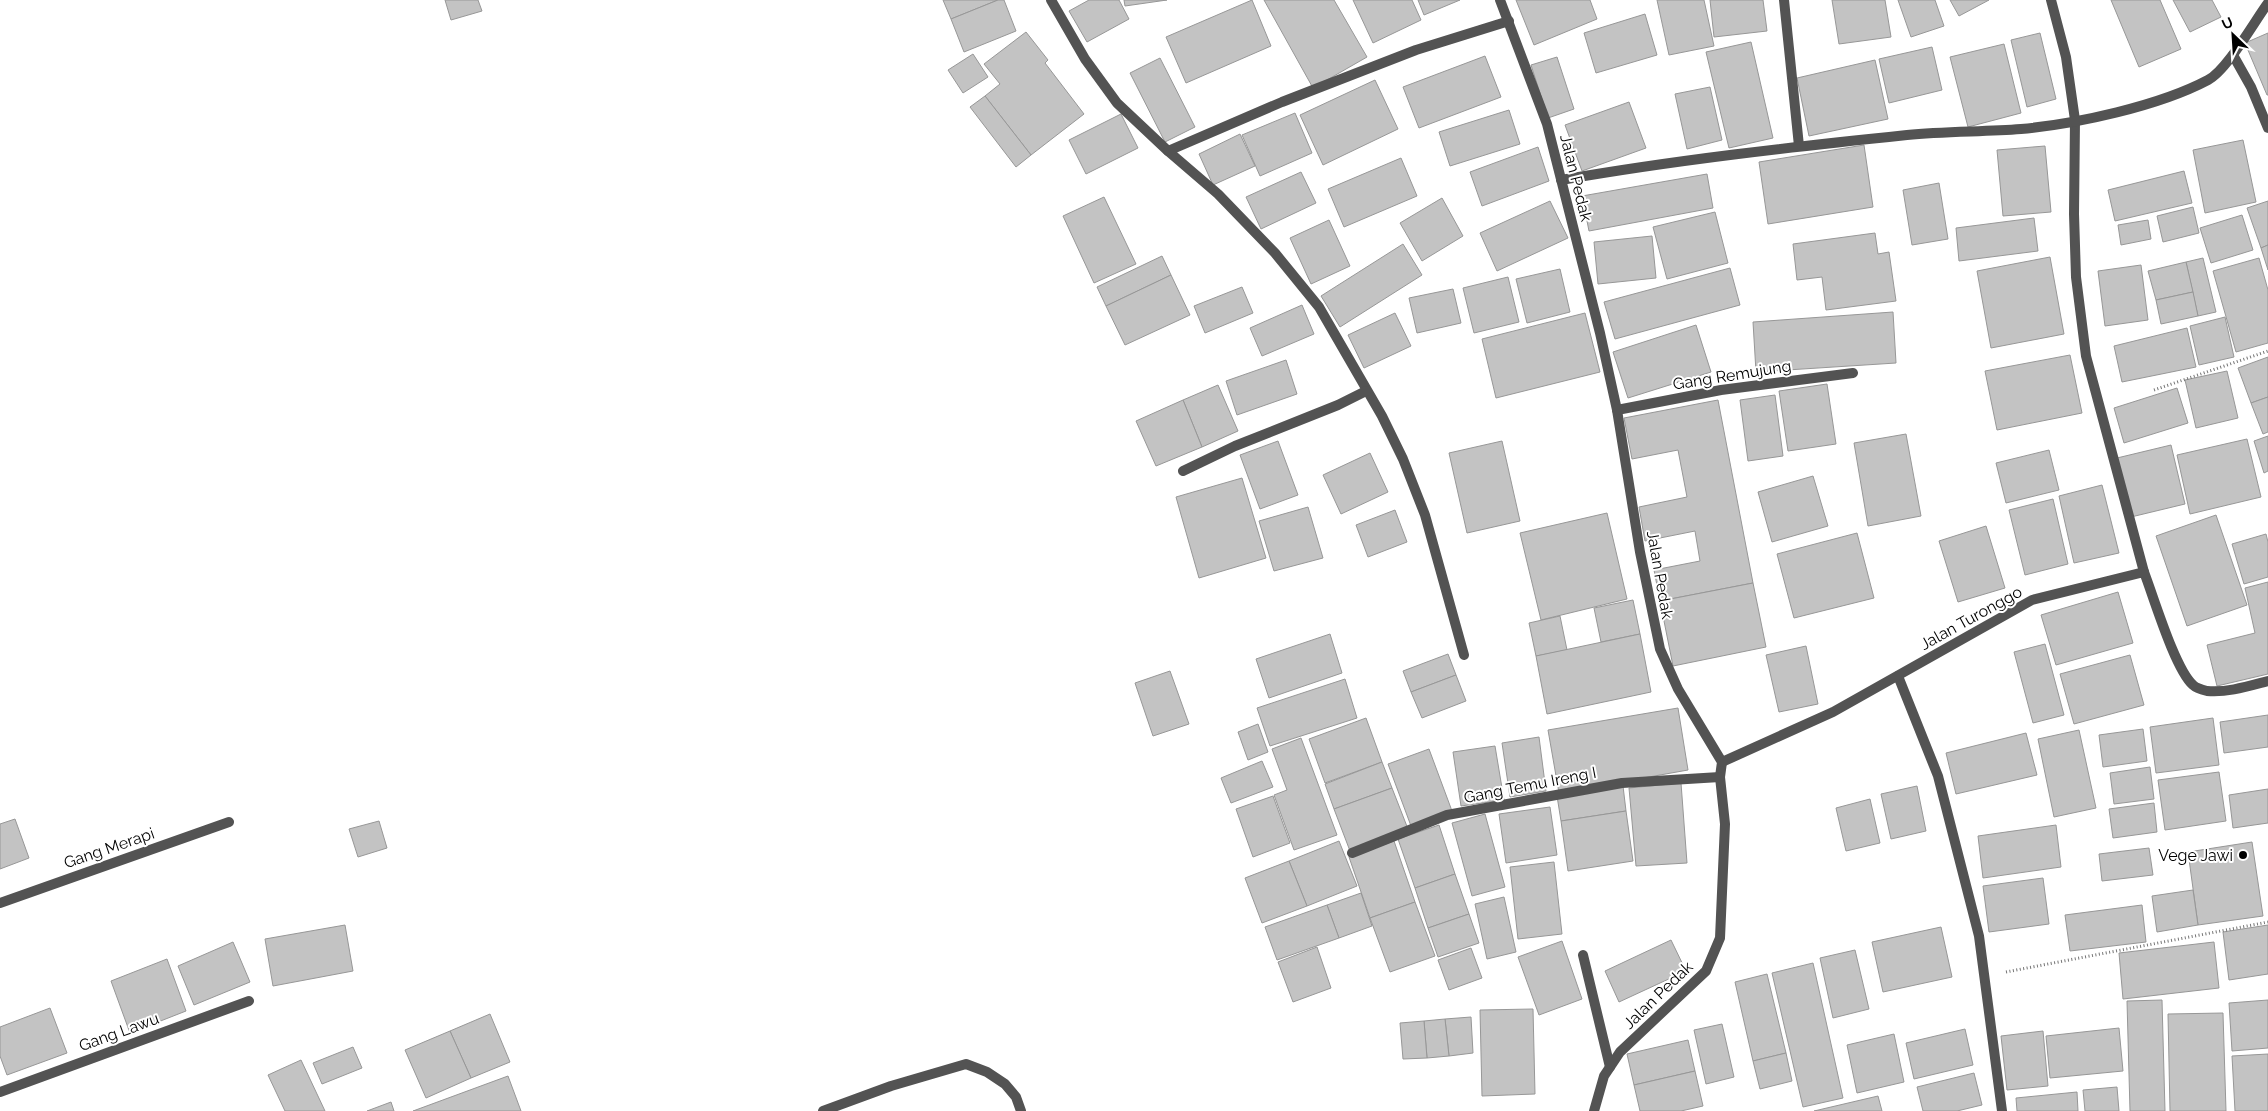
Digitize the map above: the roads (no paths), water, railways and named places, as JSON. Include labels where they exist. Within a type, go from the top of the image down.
[{"type":"street","points":[[1051,0],[1085,59],[1117,103],[1168,151],[1218,194],[1276,253],[1319,307],[1382,416],[1403,459],[1425,515],[1464,655]]},
{"type":"street","name":"Jalan Pedak","points":[[1500,0],[1547,124],[1561,180],[1617,410],[1640,552],[1660,650],[1678,689],[1722,762],[1720,777],[1725,824],[1720,938],[1706,971],[1620,1052],[1604,1076],[1594,1111]]},
{"type":"street","points":[[1784,0],[1799,146]]},
{"type":"street","points":[[2051,0],[2066,57],[2075,120],[2074,214],[2076,277],[2086,356],[2144,572],[2176,657],[2194,686],[2206,691],[2215,691],[2243,688],[2268,682]]},
{"type":"street","points":[[1561,180],[1654,164],[1799,146],[1942,132],[2022,128],[2121,111],[2210,79],[2233,54],[2268,3]]},
{"type":"street","points":[[1168,151],[1282,102],[1416,50],[1508,21]]},
{"type":"street","points":[[2233,54],[2251,87],[2268,128]]},
{"type":"street","name":"Gang Remujung","points":[[1617,410],[1721,390],[1853,373]]},
{"type":"street","points":[[1183,471],[1235,446],[1338,405],[1366,391]]},
{"type":"street","name":"Jalan Turonggo","points":[[1722,762],[1833,712],[2032,600],[2144,572]]},
{"type":"street","points":[[1898,676],[1938,776],[1979,936],[2002,1111]]},
{"type":"street","name":"Gang Temu Ireng I","points":[[1352,853],[1448,815],[1622,783],[1720,777]]},
{"type":"street","name":"Gang Merapi","points":[[0,903],[229,822]]},
{"type":"street","points":[[1583,955],[1610,1067]]},
{"type":"street","name":"Gang Lawu","points":[[0,1092],[249,1001]]},
{"type":"street","points":[[823,1111],[892,1086],[966,1064],[987,1072],[1005,1084],[1016,1097],[1021,1111]]},
{"type":"place","name":"Vege Jawi","points":[[2243,855]]}]
